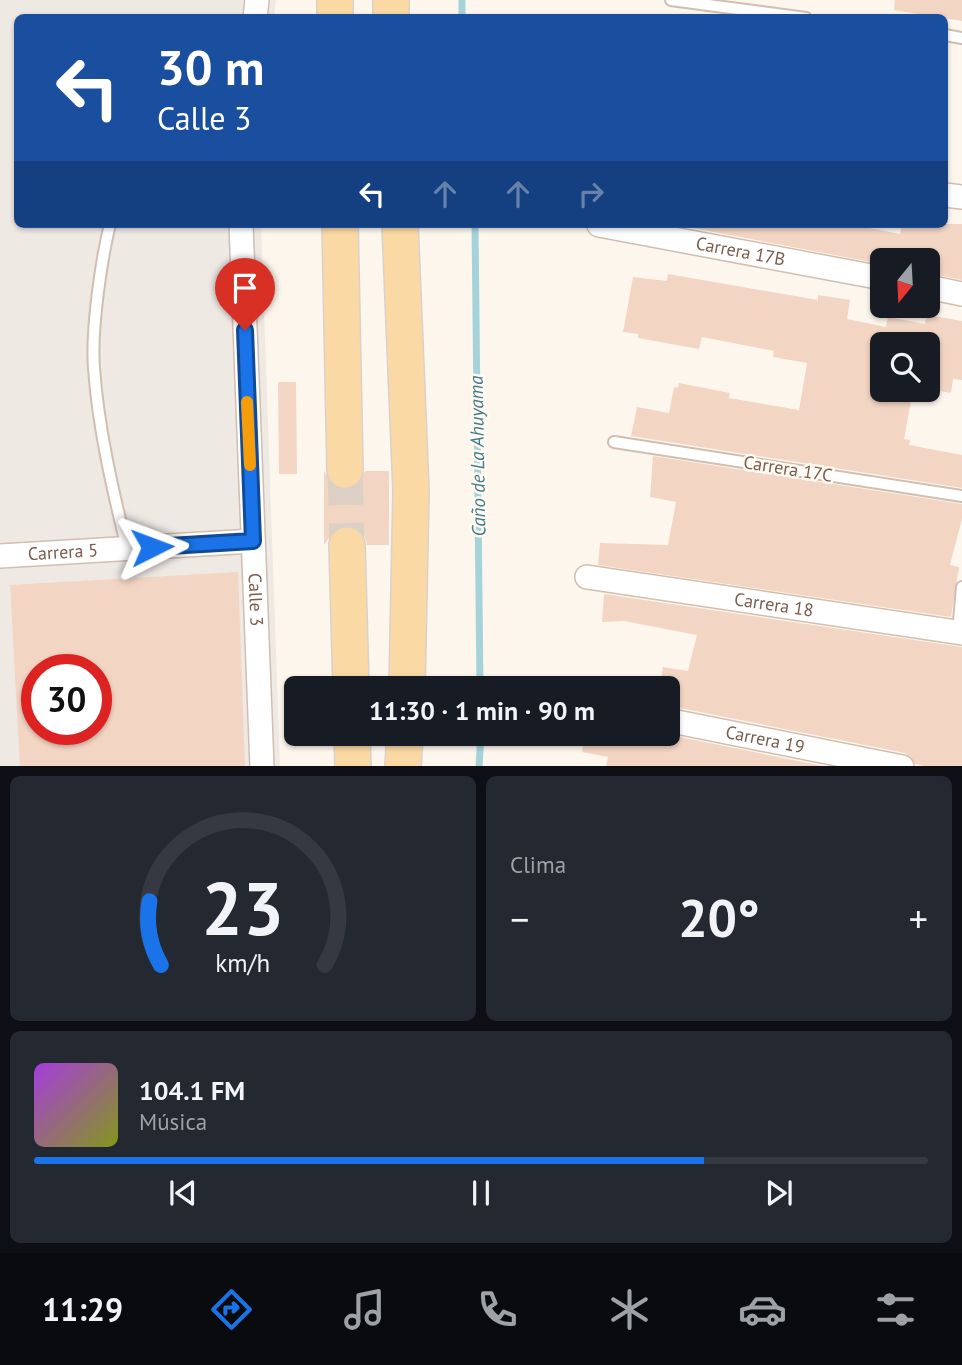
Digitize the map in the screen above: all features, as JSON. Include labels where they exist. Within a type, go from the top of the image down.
[{"type":"main road","points":[[340,228],[345,470]]},
{"type":"main road","points":[[400,228],[411,491],[407,676]]},
{"type":"main road","points":[[346,545],[351,676]]},
{"type":"main road","points":[[352,746],[353,766]]},
{"type":"main road","points":[[403,766],[404,746]]},
{"type":"street","name":"Calle 3","points":[[241,228],[262,766]]},
{"type":"street","name":"Carrera 17B","points":[[615,228],[870,276]]},
{"type":"street","points":[[940,289],[962,294]]},
{"type":"street","name":"Carrera 5","points":[[0,556],[253,541]]},
{"type":"street","name":"Carrera 18","points":[[587,578],[960,632]]},
{"type":"street","name":"Carrera 19","points":[[680,723],[894,766]]},
{"type":"lane","points":[[671,0],[776,14]]},
{"type":"lane","points":[[109,228],[103,253],[94,367],[114,499],[127,548]]},
{"type":"lane","name":"Carrera 17C","points":[[614,442],[962,496]]},
{"type":"lane","points":[[960,632],[962,587]]},
{"type":"shaded area","points":[[0,0],[276,0],[274,14],[14,14],[14,228],[261,228],[280,766],[0,766]]},
{"type":"building","points":[[895,0],[962,0],[962,21],[948,19],[948,14],[919,14],[894,10]]},
{"type":"building","points":[[948,224],[962,224],[962,280],[940,275],[940,248],[870,248],[870,262],[693,228],[869,228],[900,234],[901,228],[948,228]]},
{"type":"building","points":[[668,274],[818,300],[818,295],[850,300],[847,319],[886,327],[888,318],[925,324],[926,318],[962,321],[962,380],[953,379],[951,393],[940,391],[940,332],[870,332],[870,402],[911,402],[904,439],[910,440],[909,445],[962,455],[962,488],[631,436],[637,407],[669,413],[674,387],[678,388],[679,383],[730,393],[729,398],[799,410],[807,363],[773,357],[774,351],[702,337],[699,349],[638,338],[638,334],[623,332],[633,277],[667,281]]},
{"type":"building","points":[[278,382],[296,382],[297,474],[279,474]]},
{"type":"building","points":[[653,456],[962,504],[962,519],[950,565],[959,567],[951,617],[598,565],[600,543],[668,545],[676,502],[650,497]]},
{"type":"building","points":[[324,471],[335,487],[345,490],[356,487],[365,471],[389,471],[389,545],[367,545],[364,534],[347,525],[336,528],[324,545]]},
{"type":"building","points":[[238,572],[245,766],[20,766],[10,585]]},
{"type":"building","points":[[604,594],[962,647],[962,766],[924,766],[915,764],[905,753],[680,708],[680,676],[661,676],[663,667],[688,671],[697,635],[624,621],[602,622]]},
{"type":"building","points":[[680,737],[823,766],[606,766],[608,757],[582,752],[583,746],[680,746]]},
{"type":"waterway","name":"Caño de La Ahuyama","points":[[462,0],[462,14]]},
{"type":"waterway","name":"Caño de La Ahuyama","points":[[475,228],[480,676]]},
{"type":"waterway","name":"Caño de La Ahuyama","points":[[479,766],[480,746]]},
{"type":"tunnel","points":[[345,470],[347,545]]},
{"type":"slow traffic","points":[[247,402],[250,465]]},
{"type":"route","points":[[152,547],[253,541],[245,330]]}]
